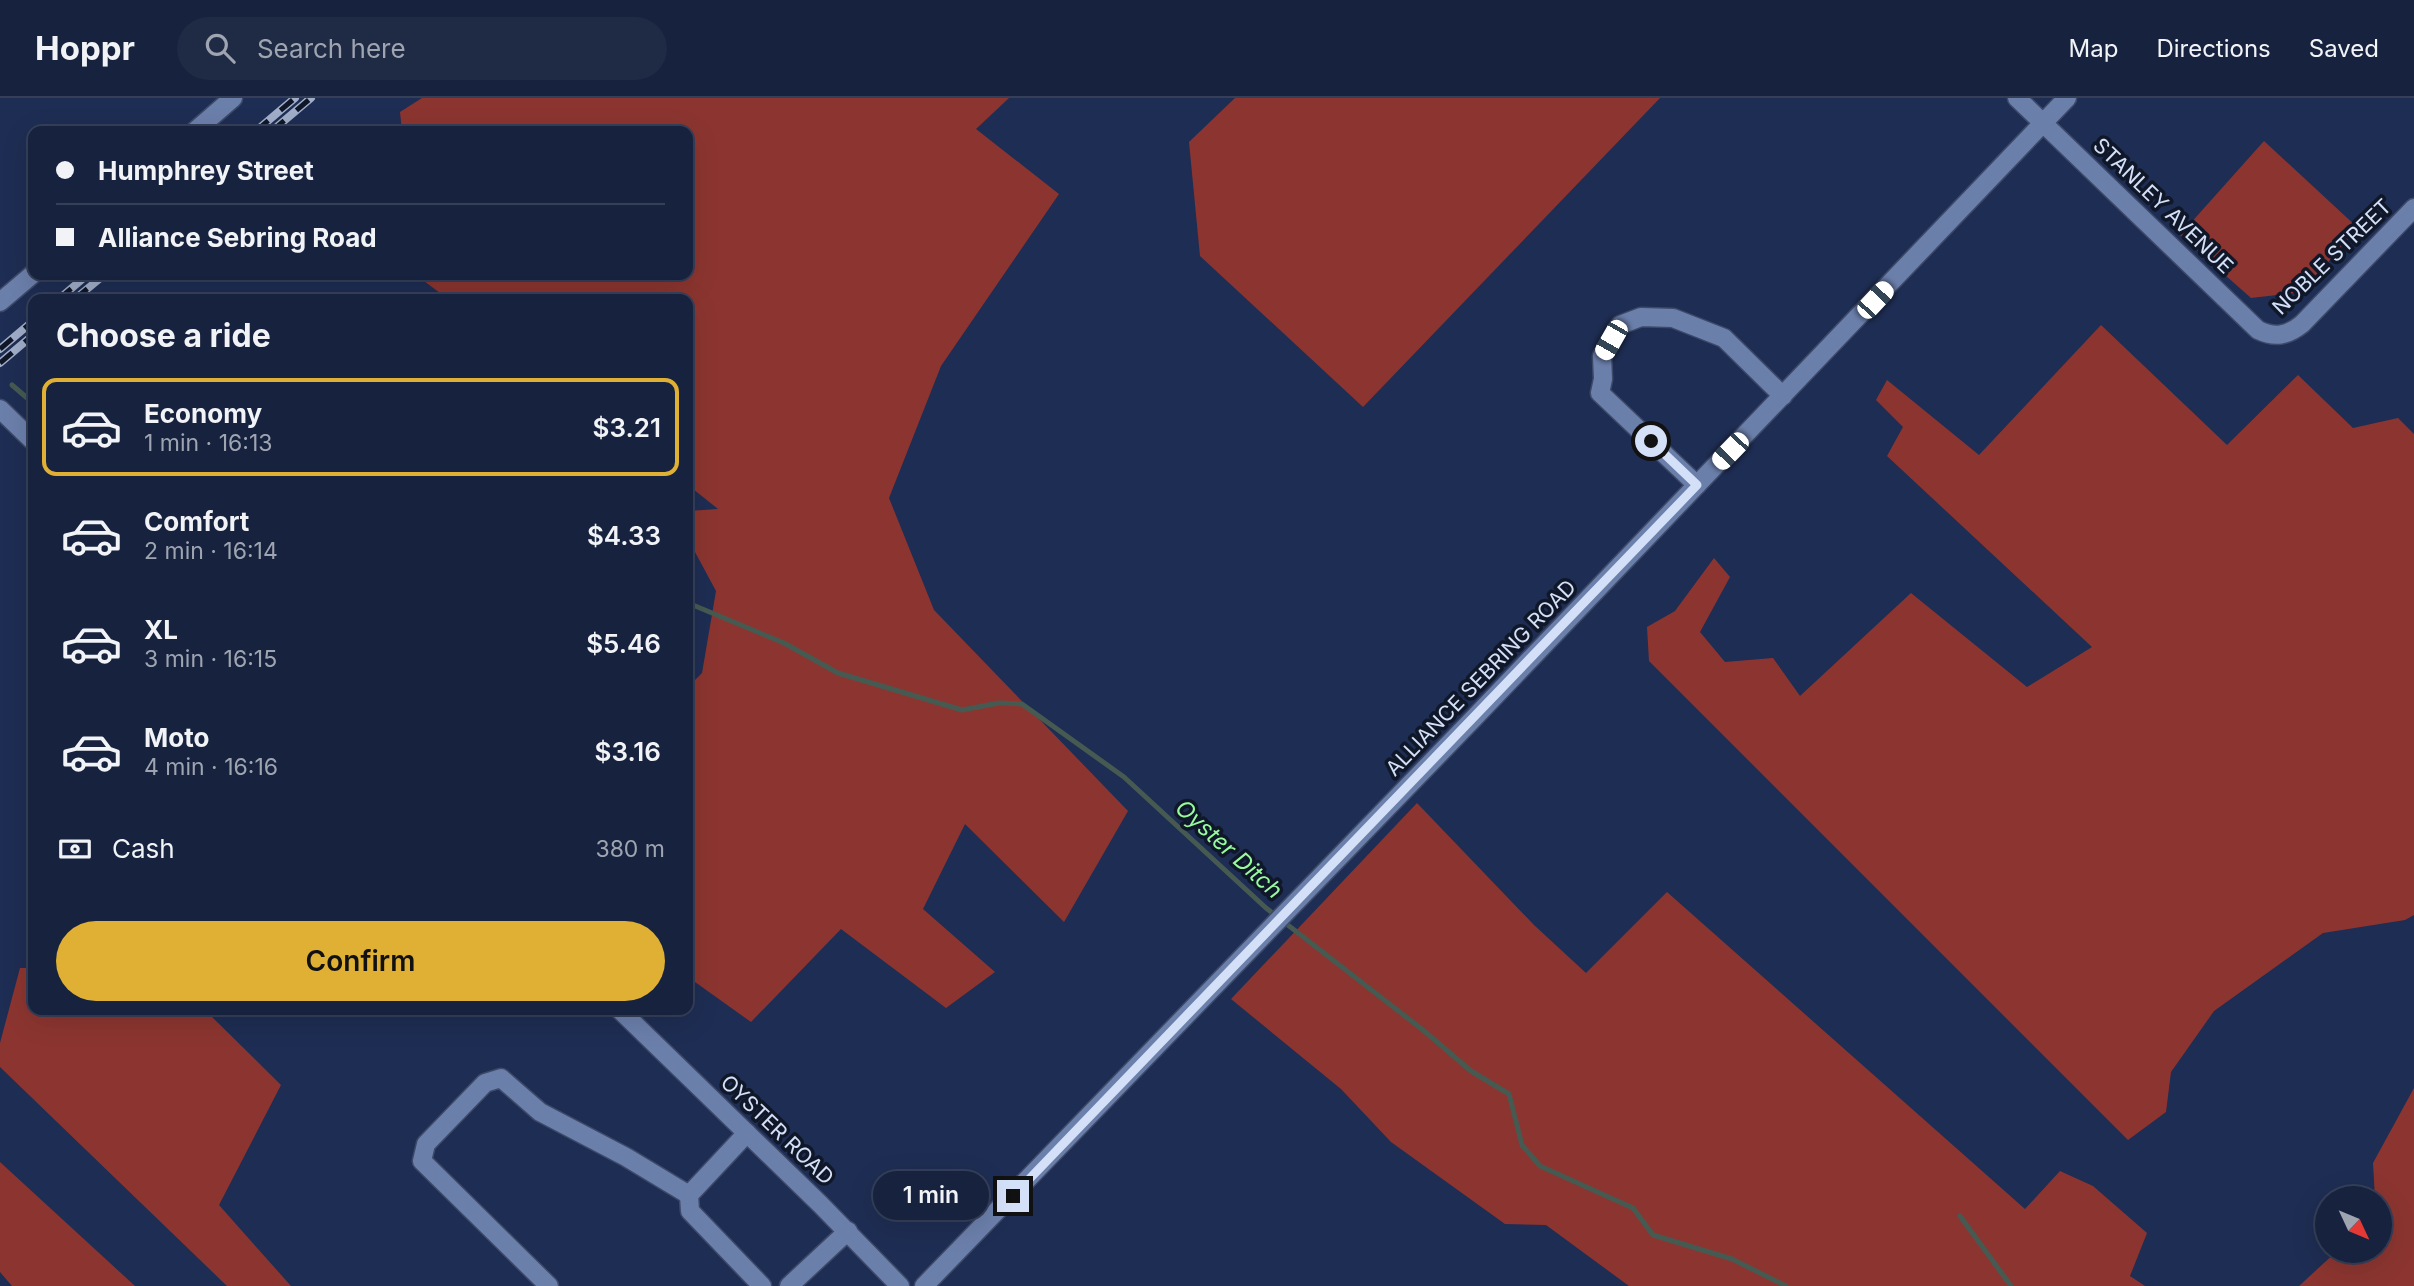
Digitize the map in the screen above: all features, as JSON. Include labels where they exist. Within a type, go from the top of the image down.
[{"type":"street","points":[[201,126],[233,98]]},
{"type":"street","name":"STANLEY AVENUE","points":[[2017,98],[2258,330],[2269,335],[2282,335]]},
{"type":"street","name":"ALLIANCE SEBRING ROAD","points":[[924,1286],[1292,908],[2067,98]]},
{"type":"street","name":"NOBLE STREET","points":[[2282,335],[2291,333],[2302,324],[2414,208]]},
{"type":"street","points":[[0,302],[28,278]]},
{"type":"street","points":[[1697,485],[1600,393],[1603,379],[1602,356],[1620,325],[1641,317],[1673,318],[1724,338],[1783,396]]},
{"type":"street","points":[[0,409],[28,436]]},
{"type":"street","name":"OYSTER ROAD","points":[[625,1015],[848,1231],[900,1286]]},
{"type":"street","points":[[549,1286],[422,1161],[426,1144],[485,1083],[501,1078],[540,1112],[626,1157],[689,1195]]},
{"type":"street","points":[[747,1133],[689,1195],[690,1211],[762,1286]]},
{"type":"street","points":[[789,1286],[848,1231]]},
{"type":"shaded area","points":[[422,98],[1009,98],[976,129],[1059,194],[941,366],[889,498],[934,610],[1128,811],[1064,922],[965,824],[923,909],[995,972],[946,1008],[841,929],[751,1022],[693,981],[693,682],[702,673],[716,591],[693,548],[693,511],[718,509],[693,489],[693,294],[441,294],[423,280],[693,280],[693,126],[401,126],[400,112]]},
{"type":"shaded area","points":[[1235,98],[1660,98],[1363,407],[1200,256],[1189,142]]},
{"type":"shaded area","points":[[2264,141],[2358,228],[2302,292],[2251,298],[2180,235]]},
{"type":"shaded area","points":[[2101,325],[2227,445],[2298,375],[2353,428],[2398,418],[2414,434],[2414,915],[2405,920],[2323,933],[2214,1011],[2171,1072],[2166,1112],[2128,1140],[1649,661],[1647,627],[1675,611],[1714,558],[1730,577],[1700,632],[1725,662],[1773,658],[1800,696],[1911,593],[2027,687],[2092,647],[1887,456],[1903,427],[1876,400],[1887,380],[1979,455]]},
{"type":"shaded area","points":[[1417,803],[1534,925],[1586,973],[1667,892],[2025,1209],[2060,1171],[2093,1186],[2147,1233],[2130,1276],[2145,1286],[1629,1286],[1546,1225],[1505,1224],[1391,1142],[1341,1089],[1231,999]]},
{"type":"shaded area","points":[[20,968],[28,968],[28,1015],[210,1015],[281,1085],[219,1205],[291,1286],[227,1286],[0,1067],[0,1043]]},
{"type":"shaded area","points":[[2414,1088],[2414,1286],[2299,1286],[2323,1264],[2392,1264],[2392,1186],[2374,1186],[2373,1163]]},
{"type":"shaded area","points":[[0,1162],[135,1286],[12,1286],[0,1272]]},
{"type":"waterway","name":"Oyster Ditch","points":[[12,385],[28,399]]},
{"type":"waterway","name":"Oyster Ditch","points":[[693,605],[784,643],[838,673],[962,710],[999,703],[1022,704],[1124,777],[1266,908],[1423,1030],[1471,1071],[1509,1094],[1522,1145],[1540,1166],[1633,1208],[1653,1235],[1732,1259],[1786,1286]]},
{"type":"waterway","points":[[1960,1216],[2011,1286]]},
{"type":"railway","points":[[262,126],[295,98]]},
{"type":"railway","points":[[278,126],[311,98]]},
{"type":"railway","points":[[65,294],[81,280]]},
{"type":"railway","points":[[81,294],[98,280]]},
{"type":"railway","points":[[0,349],[28,325]]},
{"type":"railway","points":[[0,363],[28,339]]},
{"type":"route","points":[[1013,1196],[1697,485],[1651,441]]}]
